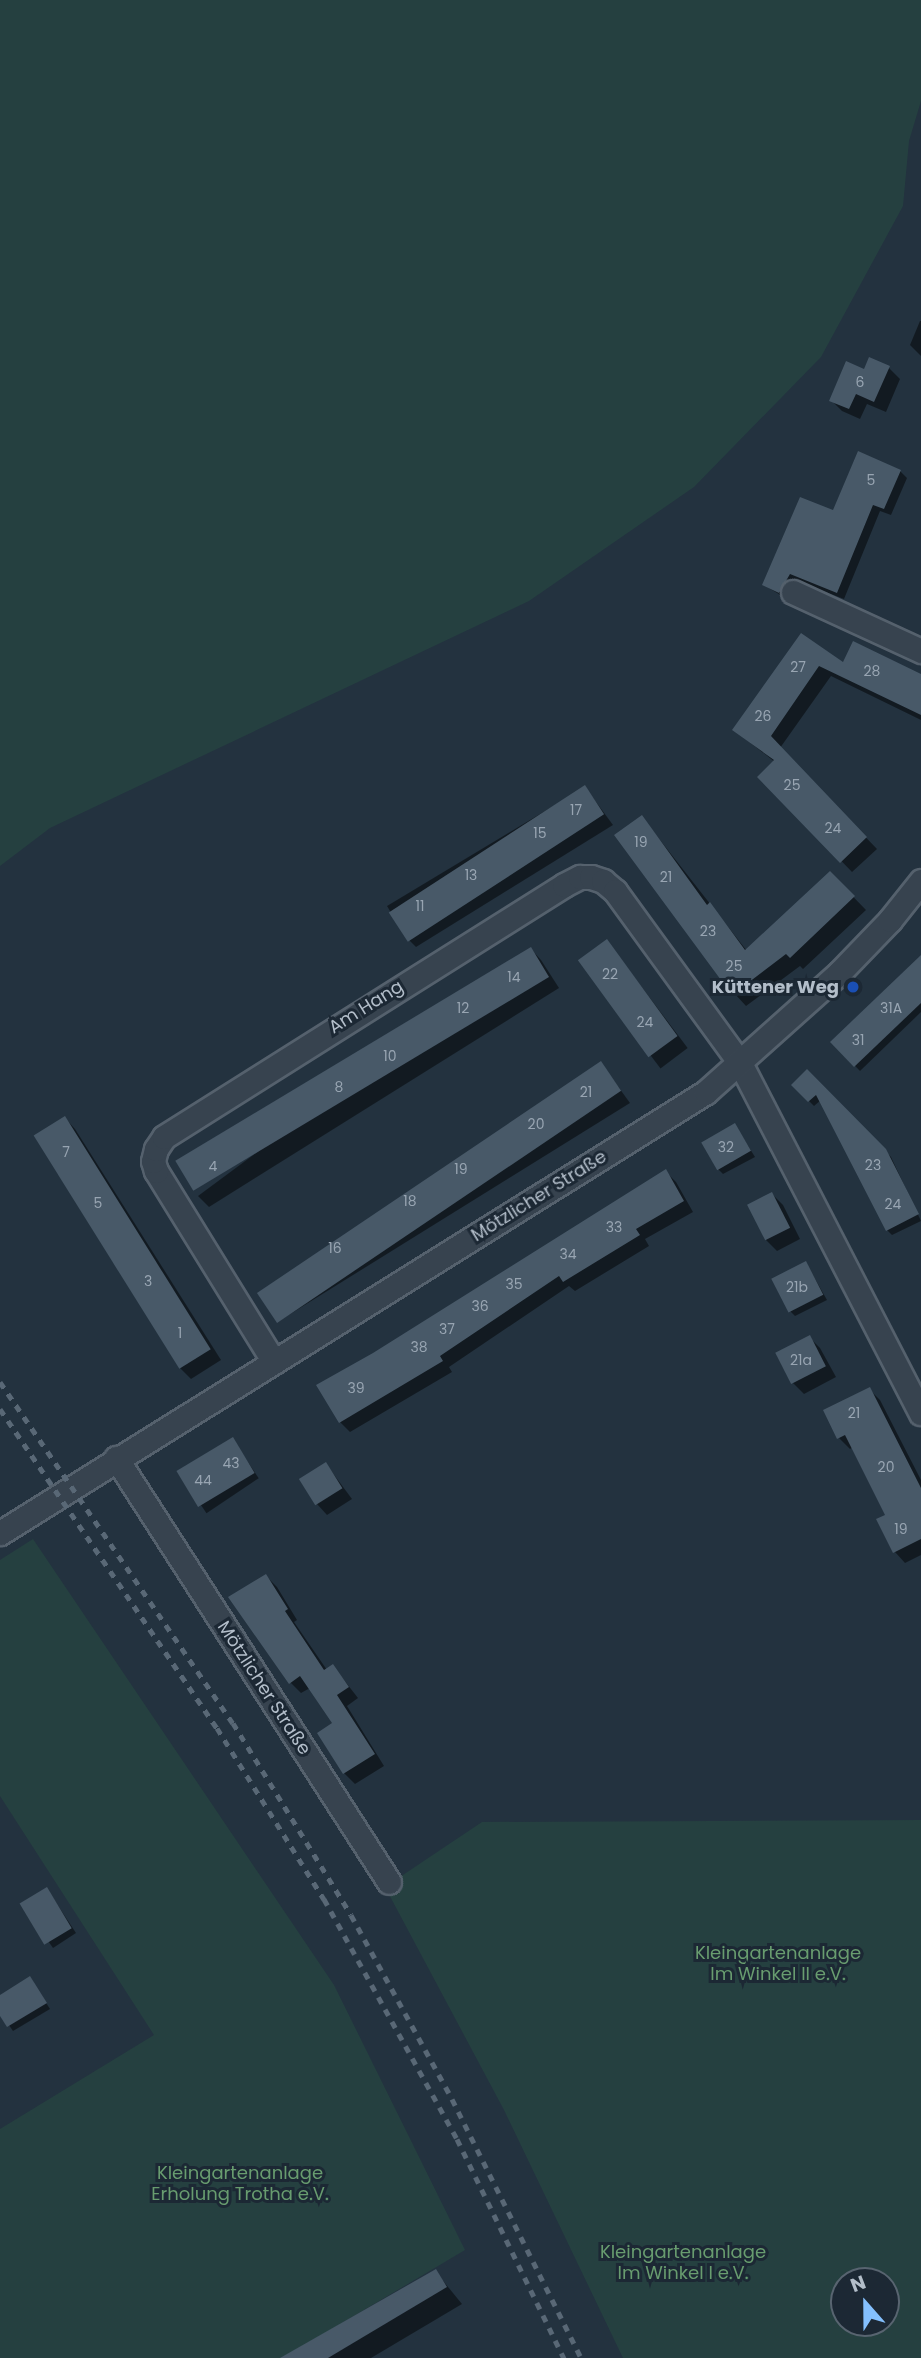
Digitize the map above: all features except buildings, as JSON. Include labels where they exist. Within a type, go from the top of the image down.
[{"type":"street","points":[[793,592],[921,651]]},
{"type":"street","name":"Am Hang","points":[[274,1362],[156,1171],[153,1161],[156,1149],[164,1137],[375,1001],[580,877],[603,881],[615,891],[740,1063]]},
{"type":"street","name":"Mötzlicher Straße","points":[[0,1533],[706,1091],[839,973],[890,920],[921,881]]},
{"type":"street","points":[[740,1063],[921,1413]]},
{"type":"street","name":"Mötzlicher Straße","points":[[116,1458],[389,1882]]},
{"type":"green space","points":[[0,0],[921,0],[921,101],[909,141],[903,206],[821,357],[694,487],[529,601],[50,828],[0,866]]},
{"type":"green space","name":"Kleingartenanlage Erholung Trotha e.V.","points":[[33,1539],[334,1985],[465,2250],[283,2358],[0,2358],[0,2129],[154,2035],[0,1796],[0,1560]]},
{"type":"green space","points":[[921,1820],[921,2358],[623,2358],[504,2110],[385,1887],[482,1822]]},
{"type":"railway","points":[[0,1382],[233,1723],[351,1915],[452,2099],[581,2358]]},
{"type":"railway","points":[[0,1409],[217,1728],[324,1899],[457,2139],[564,2358]]},
{"type":"place","name":"Küttener Weg","points":[[853,987]]},
{"type":"park label","name":"Kleingartenanlage Im Winkel II e.V.","points":[[778,1964]]},
{"type":"park label","name":"Kleingartenanlage Im Winkel I e.V.","points":[[683,2263]]}]
